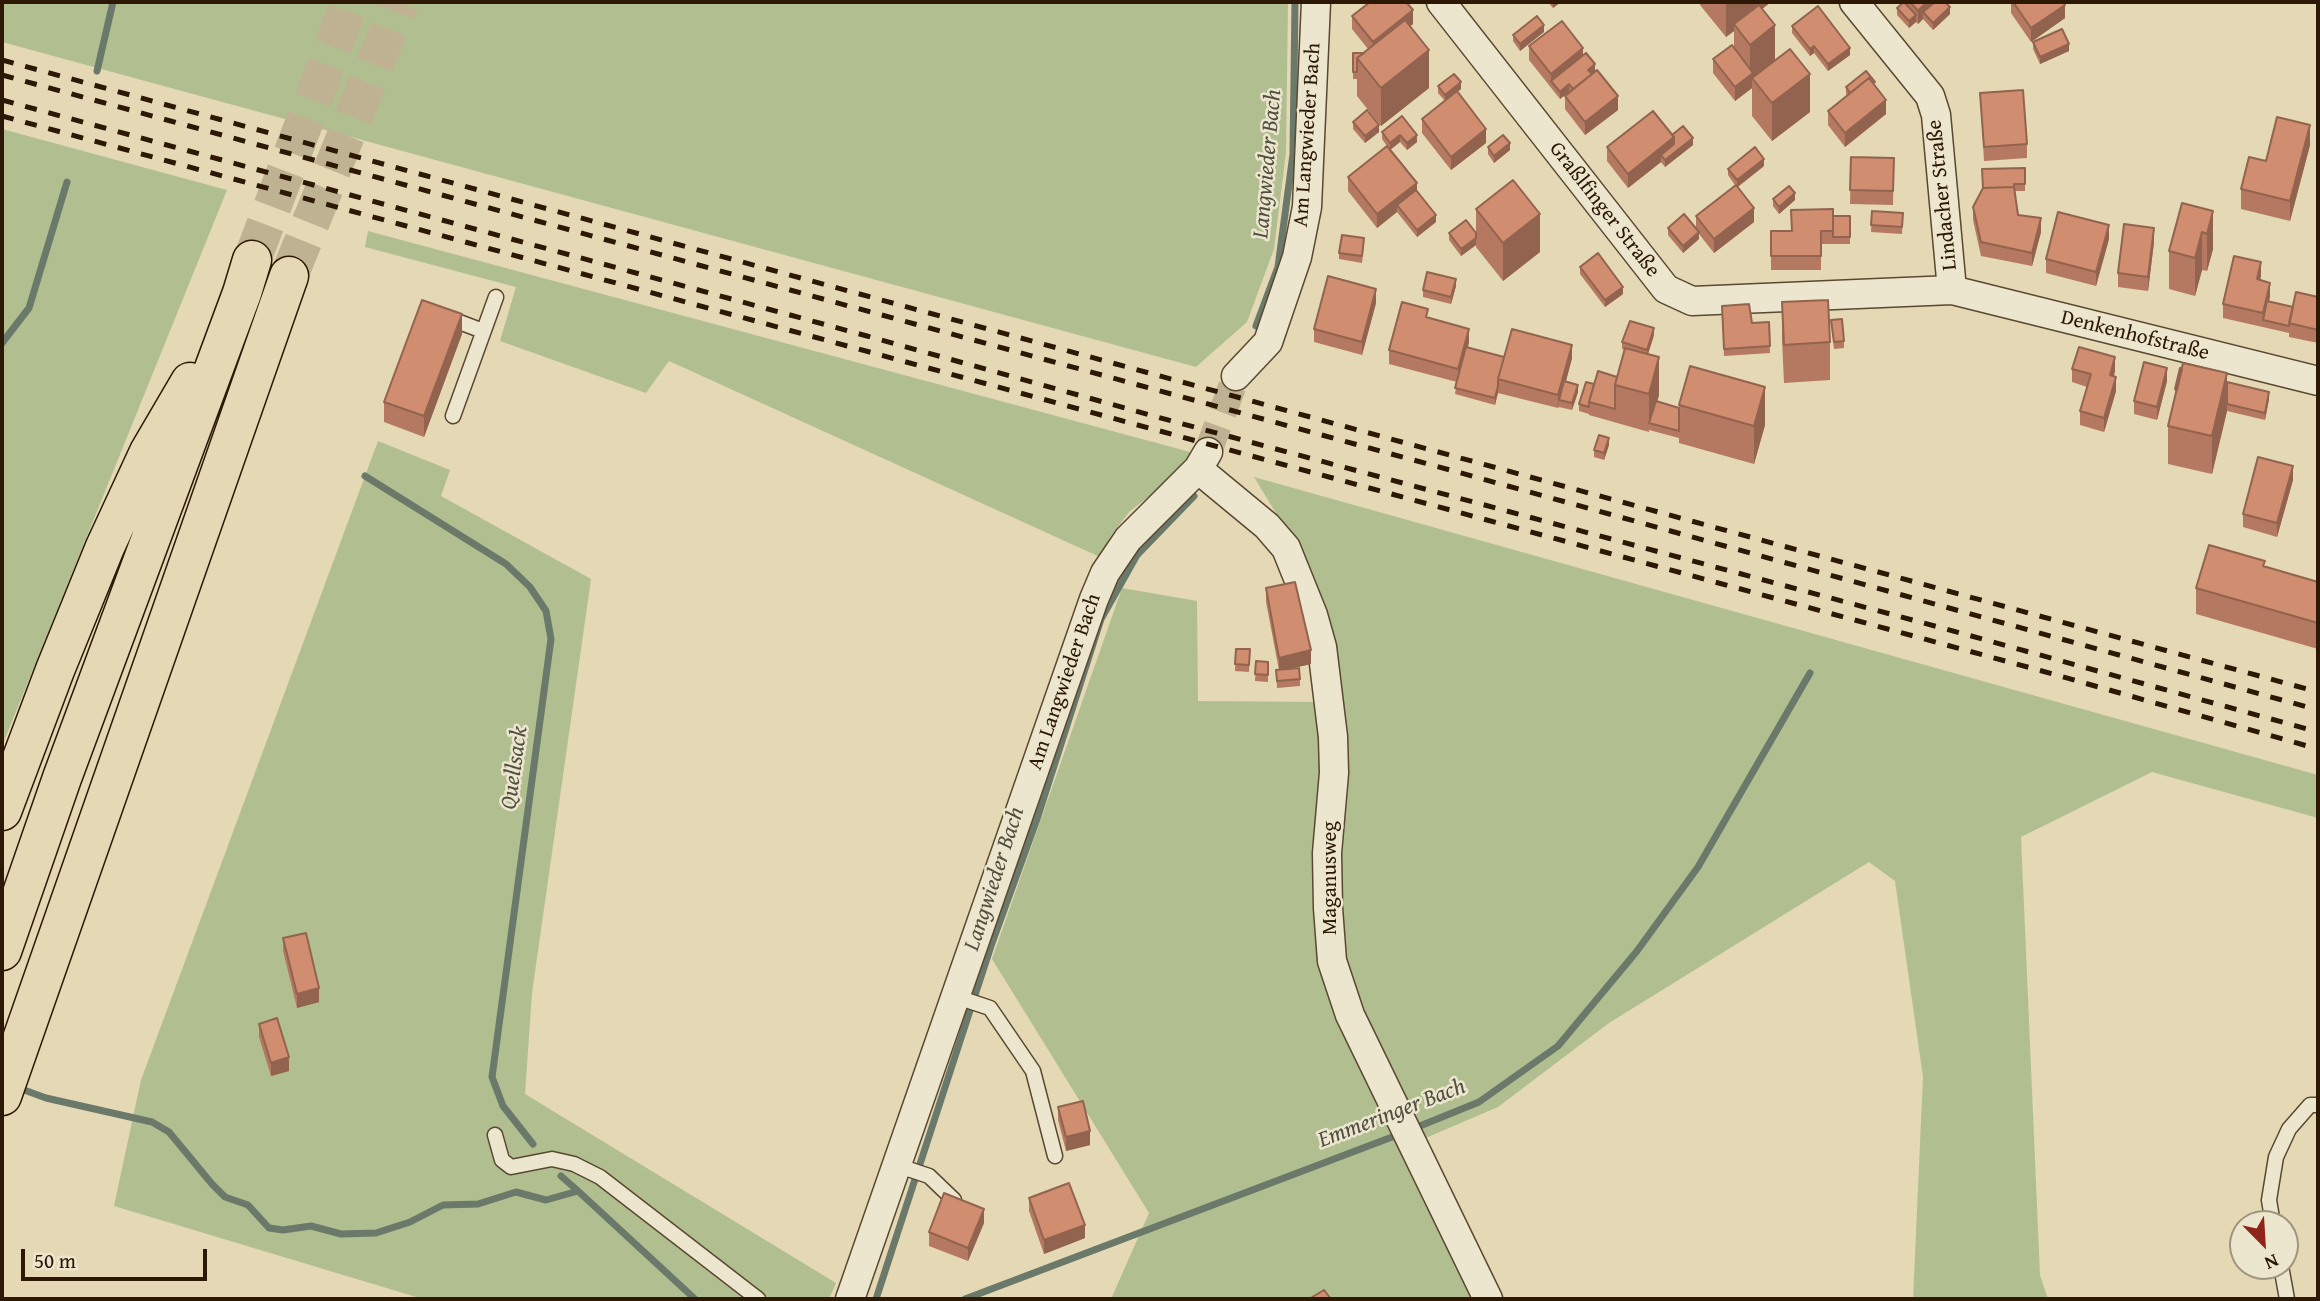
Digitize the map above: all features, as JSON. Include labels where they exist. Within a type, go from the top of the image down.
[{"type":"highway","points":[[2,811],[70,633],[149,452],[247,276],[62,778],[2,951]]},
{"type":"highway","points":[[2,1096],[289,276]]},
{"type":"street","name":"Am Langwieder Bach","points":[[1236,376],[1268,342],[1297,257],[1307,207],[1316,2]]},
{"type":"street","name":"Graßlfinger Straße","points":[[1441,2],[1666,289],[1692,301],[1952,290]]},
{"type":"street","name":"Lindacher Straße","points":[[1854,2],[1930,96],[1936,115],[1952,290]]},
{"type":"street","name":"Denkenhofstraße","points":[[1952,290],[2318,381]]},
{"type":"street","name":"Am Langwieder Bach","points":[[849,1299],[909,1170],[960,998],[1105,573],[1128,539],[1203,461]]},
{"type":"street","name":"Maganusweg","points":[[1203,461],[1286,548],[1313,615],[1322,647],[1334,737],[1334,773],[1327,853],[1332,961],[1349,1015],[1488,1299]]},
{"type":"lane","points":[[453,416],[496,297]]},
{"type":"lane","points":[[434,312],[484,331]]},
{"type":"lane","points":[[960,998],[990,1008],[1033,1072],[1055,1156]]},
{"type":"lane","points":[[2271,1210],[2269,1199],[2276,1157],[2289,1129],[2310,1105],[2318,1105]]},
{"type":"lane","points":[[495,1135],[502,1160],[511,1167],[552,1159],[575,1164],[600,1177],[758,1299]]},
{"type":"lane","points":[[909,1170],[929,1176],[954,1200]]},
{"type":"lane","points":[[2284,1280],[2287,1299]]},
{"type":"green space","points":[[2,2],[1288,2],[1286,152],[1274,249],[1247,322],[1196,367],[2,42]]},
{"type":"green space","points":[[2,129],[227,190],[2,746]]},
{"type":"green space","points":[[368,231],[1194,453],[1190,465],[1130,511],[1112,534],[1100,557],[669,361],[646,393],[500,341],[516,287],[365,247]]},
{"type":"green space","points":[[378,441],[450,470],[441,496],[591,579],[532,993],[525,1094],[836,1283],[829,1299],[423,1299],[114,1206],[141,1080]]},
{"type":"green space","points":[[1254,477],[2318,775],[2318,818],[2152,772],[2021,837],[2040,1275],[2048,1299],[1913,1299],[1923,1077],[1895,881],[1869,862],[1609,1023],[1498,1107],[1414,1143],[1334,945],[1340,782],[1285,528]]},
{"type":"green space","points":[[1122,588],[1197,601],[1198,701],[1321,702],[1321,921],[1485,1299],[1111,1299],[1149,1213],[992,959]]},
{"type":"building","points":[[1370,2],[1406,2],[1413,10],[1373,42],[1352,16]]},
{"type":"building","points":[[1904,2],[1916,15],[1909,21],[1897,8]]},
{"type":"building","points":[[1910,2],[1927,2],[1918,11]]},
{"type":"building","points":[[1935,2],[1945,2],[1950,7],[1933,23],[1923,12]]},
{"type":"building","points":[[2013,2],[2063,2],[2065,5],[2031,28]]},
{"type":"building","points":[[1759,5],[1775,25],[1750,45],[1734,24]]},
{"type":"building","points":[[1818,6],[1850,48],[1828,64],[1814,46],[1810,49],[1792,26]]},
{"type":"building","points":[[1537,16],[1544,25],[1520,44],[1513,35]]},
{"type":"building","points":[[1405,20],[1429,50],[1381,88],[1357,58]]},
{"type":"building","points":[[1562,21],[1583,48],[1551,74],[1529,46]]},
{"type":"building","points":[[2062,29],[2069,44],[2040,57],[2033,42]]},
{"type":"building","points":[[1732,45],[1753,73],[1735,87],[1713,59]]},
{"type":"building","points":[[1790,49],[1810,74],[1772,103],[1752,78]]},
{"type":"building","points":[[1353,53],[1364,53],[1357,58],[1357,72],[1353,72]]},
{"type":"building","points":[[1586,53],[1595,64],[1588,70],[1592,74],[1573,89],[1569,84],[1560,92],[1551,81]]},
{"type":"building","points":[[1597,70],[1618,96],[1585,122],[1565,96]]},
{"type":"building","points":[[1866,71],[1875,82],[1869,78],[1850,93],[1846,87]]},
{"type":"building","points":[[1454,74],[1461,82],[1445,95],[1438,86]]},
{"type":"building","points":[[1869,78],[1886,100],[1845,133],[1828,111]]},
{"type":"building","points":[[2023,90],[2027,144],[1984,147],[1980,93]]},
{"type":"building","points":[[1457,91],[1486,129],[1451,157],[1422,119]]},
{"type":"building","points":[[1367,110],[1379,125],[1365,136],[1353,122]]},
{"type":"building","points":[[1653,111],[1674,137],[1628,174],[1607,147]]},
{"type":"building","points":[[1402,116],[1417,135],[1407,143],[1400,135],[1390,143],[1382,132]]},
{"type":"building","points":[[2277,117],[2310,125],[2290,201],[2241,189],[2249,157],[2266,161]]},
{"type":"building","points":[[1683,126],[1693,138],[1665,160],[1661,155],[1674,144],[1672,135]]},
{"type":"building","points":[[1503,135],[1510,143],[1494,156],[1488,147]]},
{"type":"building","points":[[1387,146],[1417,183],[1377,214],[1348,177]]},
{"type":"building","points":[[1755,147],[1764,159],[1737,180],[1728,169]]},
{"type":"building","points":[[1851,157],[1894,158],[1893,191],[1850,190]]},
{"type":"building","points":[[2025,168],[2025,184],[1983,188],[1982,169]]},
{"type":"building","points":[[1513,180],[1540,214],[1503,243],[1476,209]]},
{"type":"building","points":[[1736,185],[1754,208],[1714,239],[1696,216]]},
{"type":"building","points":[[1789,186],[1795,193],[1779,207],[1773,199]]},
{"type":"building","points":[[2014,187],[2018,215],[2041,218],[2032,253],[1981,242],[1973,207],[1983,188]]},
{"type":"building","points":[[1416,190],[1436,215],[1417,230],[1397,205]]},
{"type":"building","points":[[2182,203],[2213,211],[2207,234],[2202,232],[2195,258],[2169,251]]},
{"type":"building","points":[[1833,209],[1833,231],[1821,231],[1821,256],[1771,256],[1771,231],[1792,231],[1791,210]]},
{"type":"building","points":[[1872,211],[1903,213],[1902,227],[1871,225]]},
{"type":"building","points":[[2058,212],[2109,225],[2096,272],[2046,259]]},
{"type":"building","points":[[1684,214],[1699,232],[1683,246],[1668,228]]},
{"type":"building","points":[[1833,216],[1850,216],[1850,237],[1833,237]]},
{"type":"building","points":[[1466,220],[1476,233],[1476,238],[1461,249],[1449,233]]},
{"type":"building","points":[[2124,224],[2154,228],[2148,277],[2118,273]]},
{"type":"building","points":[[1342,235],[1364,238],[1362,256],[1339,253]]},
{"type":"building","points":[[1598,253],[1623,287],[1605,300],[1580,267]]},
{"type":"building","points":[[2234,256],[2261,262],[2257,279],[2270,283],[2263,313],[2223,304]]},
{"type":"building","points":[[1427,272],[1456,279],[1451,297],[1423,290]]},
{"type":"building","points":[[1328,276],[1376,289],[1362,342],[1314,329]]},
{"type":"building","points":[[2296,292],[2318,297],[2318,330],[2289,323]]},
{"type":"building","points":[[422,300],[462,314],[424,416],[384,402]]},
{"type":"building","points":[[1828,300],[1830,342],[1784,345],[1782,302]]},
{"type":"building","points":[[2267,301],[2293,307],[2289,326],[2263,320]]},
{"type":"building","points":[[1402,302],[1428,309],[1426,317],[1469,329],[1458,369],[1389,350]]},
{"type":"building","points":[[1749,304],[1752,323],[1769,322],[1770,346],[1724,349],[1722,306]]},
{"type":"building","points":[[1842,319],[1844,341],[1834,342],[1831,320]]},
{"type":"building","points":[[1630,321],[1654,328],[1647,350],[1622,342]]},
{"type":"building","points":[[1512,329],[1572,345],[1558,395],[1498,379]]},
{"type":"building","points":[[1466,347],[1504,357],[1495,398],[1455,388]]},
{"type":"building","points":[[2079,347],[2115,357],[2110,375],[2116,377],[2104,418],[2080,411],[2091,374],[2072,369]]},
{"type":"building","points":[[1625,348],[1659,357],[1649,394],[1615,385]]},
{"type":"building","points":[[2144,362],[2167,368],[2157,407],[2134,401]]},
{"type":"building","points":[[2183,363],[2227,373],[2212,436],[2168,426]]},
{"type":"building","points":[[1690,366],[1765,387],[1754,426],[1679,405]]},
{"type":"building","points":[[2180,368],[2182,369],[2177,390],[2175,389]]},
{"type":"building","points":[[1598,371],[1617,377],[1615,409],[1589,402]]},
{"type":"building","points":[[1564,381],[1578,385],[1572,403],[1559,400]]},
{"type":"building","points":[[1586,382],[1594,384],[1589,407],[1579,404]]},
{"type":"building","points":[[2227,382],[2269,392],[2265,413],[2227,404]]},
{"type":"building","points":[[1656,401],[1679,408],[1679,431],[1649,423]]},
{"type":"building","points":[[1599,435],[1609,438],[1604,453],[1594,450]]},
{"type":"building","points":[[2258,457],[2293,466],[2277,523],[2243,514]]},
{"type":"building","points":[[2209,545],[2265,561],[2263,566],[2318,582],[2318,623],[2196,588]]},
{"type":"building","points":[[1295,582],[1311,650],[1279,658],[1266,588]]},
{"type":"building","points":[[1236,649],[1250,649],[1249,665],[1235,664]]},
{"type":"building","points":[[1256,661],[1268,662],[1268,675],[1255,674]]},
{"type":"building","points":[[1299,668],[1300,679],[1277,681],[1276,670]]},
{"type":"building","points":[[306,933],[319,988],[297,994],[283,938]]},
{"type":"building","points":[[277,1018],[289,1057],[271,1063],[259,1024]]},
{"type":"building","points":[[1083,1101],[1090,1131],[1066,1137],[1058,1107]]},
{"type":"building","points":[[1069,1183],[1085,1225],[1044,1240],[1029,1198]]},
{"type":"building","points":[[944,1193],[984,1209],[968,1248],[929,1232]]},
{"type":"building","points":[[1324,1290],[1331,1299],[1309,1299]]},
{"type":"waterway","name":"Langwieder Bach","points":[[97,71],[113,2]]},
{"type":"waterway","name":"Langwieder Bach","points":[[1256,326],[1278,267],[1293,154],[1295,2]]},
{"type":"waterway","name":"Langwieder Bach","points":[[2,343],[29,308],[67,182]]},
{"type":"waterway","name":"Quellsack","points":[[365,476],[506,564],[530,587],[546,611],[551,639],[492,1077],[503,1106],[533,1144]]},
{"type":"waterway","name":"Langwieder Bach","points":[[876,1299],[1101,619],[1137,555],[1194,496]]},
{"type":"waterway","name":"Emmeringer Bach","points":[[1410,1130],[1479,1102],[1558,1046],[1637,951],[1698,867],[1810,673]]},
{"type":"waterway","name":"Langwieder Bach","points":[[16,1087],[46,1098],[152,1122],[169,1132],[225,1197],[248,1205],[269,1228],[283,1230],[311,1226],[341,1234],[376,1233],[410,1222],[443,1205],[478,1204],[516,1192],[546,1200],[578,1191],[695,1299]]},
{"type":"waterway","name":"Emmeringer Bach","points":[[965,1299],[1400,1134]]},
{"type":"waterway","name":"Quellsack","points":[[561,1176],[578,1191]]},
{"type":"tunnel","points":[[252,260],[350,2]]},
{"type":"tunnel","points":[[289,276],[400,2]]},
{"type":"tunnel","points":[[1208,452],[1236,376]]},
{"type":"railway","points":[[2,60],[2318,692]]},
{"type":"railway","points":[[2,75],[2318,710]]},
{"type":"railway","points":[[2,100],[2318,732]]},
{"type":"railway","points":[[2,116],[2042,671],[2318,749]]}]
